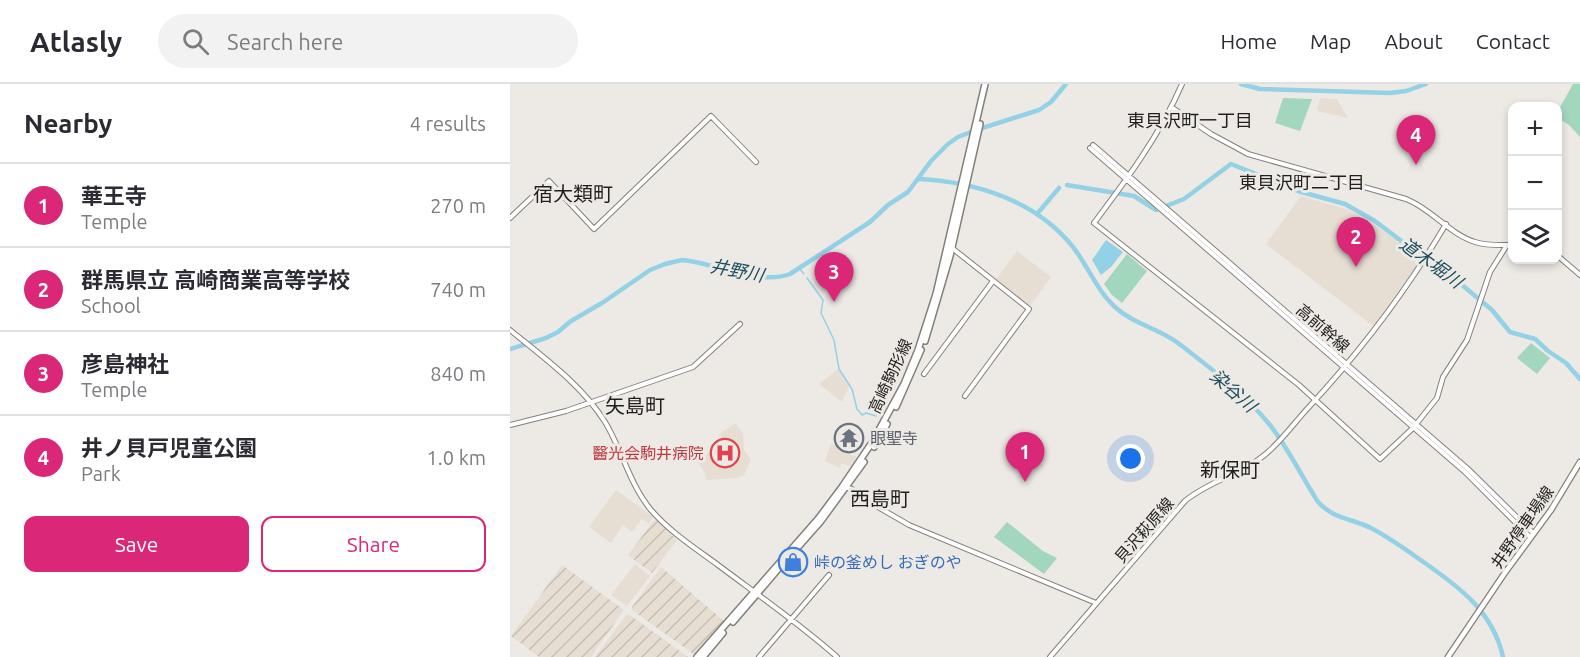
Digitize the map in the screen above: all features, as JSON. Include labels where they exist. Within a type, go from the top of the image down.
[{"type":"main road","points":[[962,191],[987,84]]},
{"type":"main road","name":"高崎駒形線","points":[[703,657],[845,487],[879,439],[907,386],[932,320],[952,248],[962,191]]},
{"type":"main road","name":"高崎駒形線","points":[[845,487],[887,416],[918,350],[933,303],[962,191]]},
{"type":"main road","name":"井野停車場線","points":[[1448,657],[1551,510],[1580,462]]},
{"type":"main road","name":"高崎駒形線","points":[[698,657],[756,593]]},
{"type":"street","points":[[1171,107],[1211,134],[1248,154],[1406,199],[1419,205],[1475,243],[1507,245],[1490,273],[1465,344],[1443,377],[1434,404],[1415,426],[1380,459],[1316,400],[1094,224],[1144,154],[1182,84]]},
{"type":"street","points":[[510,218],[549,181],[594,229],[711,116],[756,162]]},
{"type":"street","name":"高前幹線","points":[[1092,147],[1467,469],[1512,511],[1532,536]]},
{"type":"street","name":"貝沢萩原線","points":[[1050,657],[1185,501],[1268,453],[1346,367],[1425,259],[1446,224]]},
{"type":"street","points":[[952,248],[1029,309],[965,396]]},
{"type":"street","points":[[1562,260],[1580,275]]},
{"type":"street","points":[[924,374],[993,281]]},
{"type":"street","points":[[510,425],[552,416],[693,367],[740,324]]},
{"type":"street","points":[[510,330],[569,380],[591,403],[605,422],[634,484],[651,510],[680,538],[792,619],[837,657]]},
{"type":"street","points":[[845,487],[909,525],[1096,603]]},
{"type":"street","points":[[759,657],[829,575]]},
{"type":"shaded area","points":[[1320,98],[1337,99],[1348,118],[1317,111]]},
{"type":"shaded area","points":[[1301,196],[1349,210],[1422,258],[1374,325],[1266,244]]},
{"type":"shaded area","points":[[1017,251],[1051,277],[1030,306],[995,281]]},
{"type":"shaded area","points":[[838,369],[849,386],[842,402],[819,384]]},
{"type":"shaded area","points":[[736,423],[743,434],[744,450],[751,460],[744,475],[737,478],[706,480],[705,473],[697,461],[714,449],[711,445],[722,438],[719,434]]},
{"type":"shaded area","points":[[831,444],[859,458],[853,467],[841,463],[840,468],[825,461]]},
{"type":"shaded area","points":[[616,490],[653,517],[649,524],[642,519],[632,532],[623,525],[611,543],[589,527]]},
{"type":"shaded area","points":[[655,519],[677,540],[652,573],[628,555]]},
{"type":"shaded area","points":[[635,564],[650,576],[627,606],[611,595]]},
{"type":"shaded area","points":[[562,565],[624,610],[591,657],[539,657],[511,636]]},
{"type":"shaded area","points":[[661,567],[724,621],[695,655],[632,610]]},
{"type":"shaded area","points":[[626,615],[630,615],[688,657],[595,657]]},
{"type":"green space","points":[[1573,84],[1580,84],[1580,137],[1562,121],[1562,104]]},
{"type":"green space","points":[[1283,98],[1312,99],[1300,131],[1275,123]]},
{"type":"green space","points":[[1127,254],[1147,271],[1122,303],[1104,284]]},
{"type":"green space","points":[[1531,343],[1550,358],[1537,374],[1517,358]]},
{"type":"green space","points":[[1007,522],[1043,551],[1057,558],[1044,574],[994,537]]},
{"type":"water","points":[[1106,240],[1123,252],[1101,275],[1092,260]]},
{"type":"waterway","name":"井野川","points":[[510,349],[558,332],[571,321],[650,270],[665,264],[682,260],[754,276],[779,277],[790,274],[870,222],[888,205],[908,192],[931,161],[958,137],[1039,110],[1051,102],[1066,84]]},
{"type":"waterway","name":"井野川","points":[[1241,84],[1260,89],[1390,93],[1406,91],[1426,84]]},
{"type":"waterway","name":"道木堀川","points":[[1067,185],[1134,196],[1156,210],[1184,199],[1231,164],[1298,191],[1345,204],[1375,221],[1432,260],[1492,310],[1510,332],[1535,339],[1566,363],[1580,379]]},
{"type":"waterway","name":"染谷川","points":[[919,179],[962,184],[983,190],[1004,197],[1041,217],[1073,247],[1103,294],[1115,307],[1130,318],[1178,343],[1250,403],[1277,434],[1318,502],[1324,508],[1337,516],[1371,528],[1461,590],[1491,626],[1503,657]]},
{"type":"waterway","name":"道木堀川","points":[[1037,214],[1059,188]]},
{"type":"waterway","points":[[800,269],[804,274]]},
{"type":"waterway","points":[[807,278],[823,300],[821,313],[834,340],[839,369],[852,389],[857,409],[862,415],[866,413],[876,416]]},
{"type":"place","name":"井ノ貝戸児童公園","points":[[1416,165]]},
{"type":"place","name":"群馬県立 高崎商業高等学校","points":[[1356,267]]},
{"type":"place","name":"彦島神社","points":[[834,302]]},
{"type":"place","name":"眼聖寺","points":[[849,438]]},
{"type":"place","name":"醫光会駒井病院","points":[[725,453]]},
{"type":"place","name":"華王寺","points":[[1025,482]]},
{"type":"place","name":"峠の釜めし おぎのや","points":[[793,562]]},
{"type":"district","name":"東貝沢町一丁目","points":[[1190,121]]},
{"type":"district","name":"東貝沢町二丁目","points":[[1302,183]]},
{"type":"district","name":"宿大類町","points":[[573,194]]},
{"type":"district","name":"矢島町","points":[[635,406]]},
{"type":"district","name":"新保町","points":[[1230,470]]},
{"type":"district","name":"西島町","points":[[880,499]]}]
